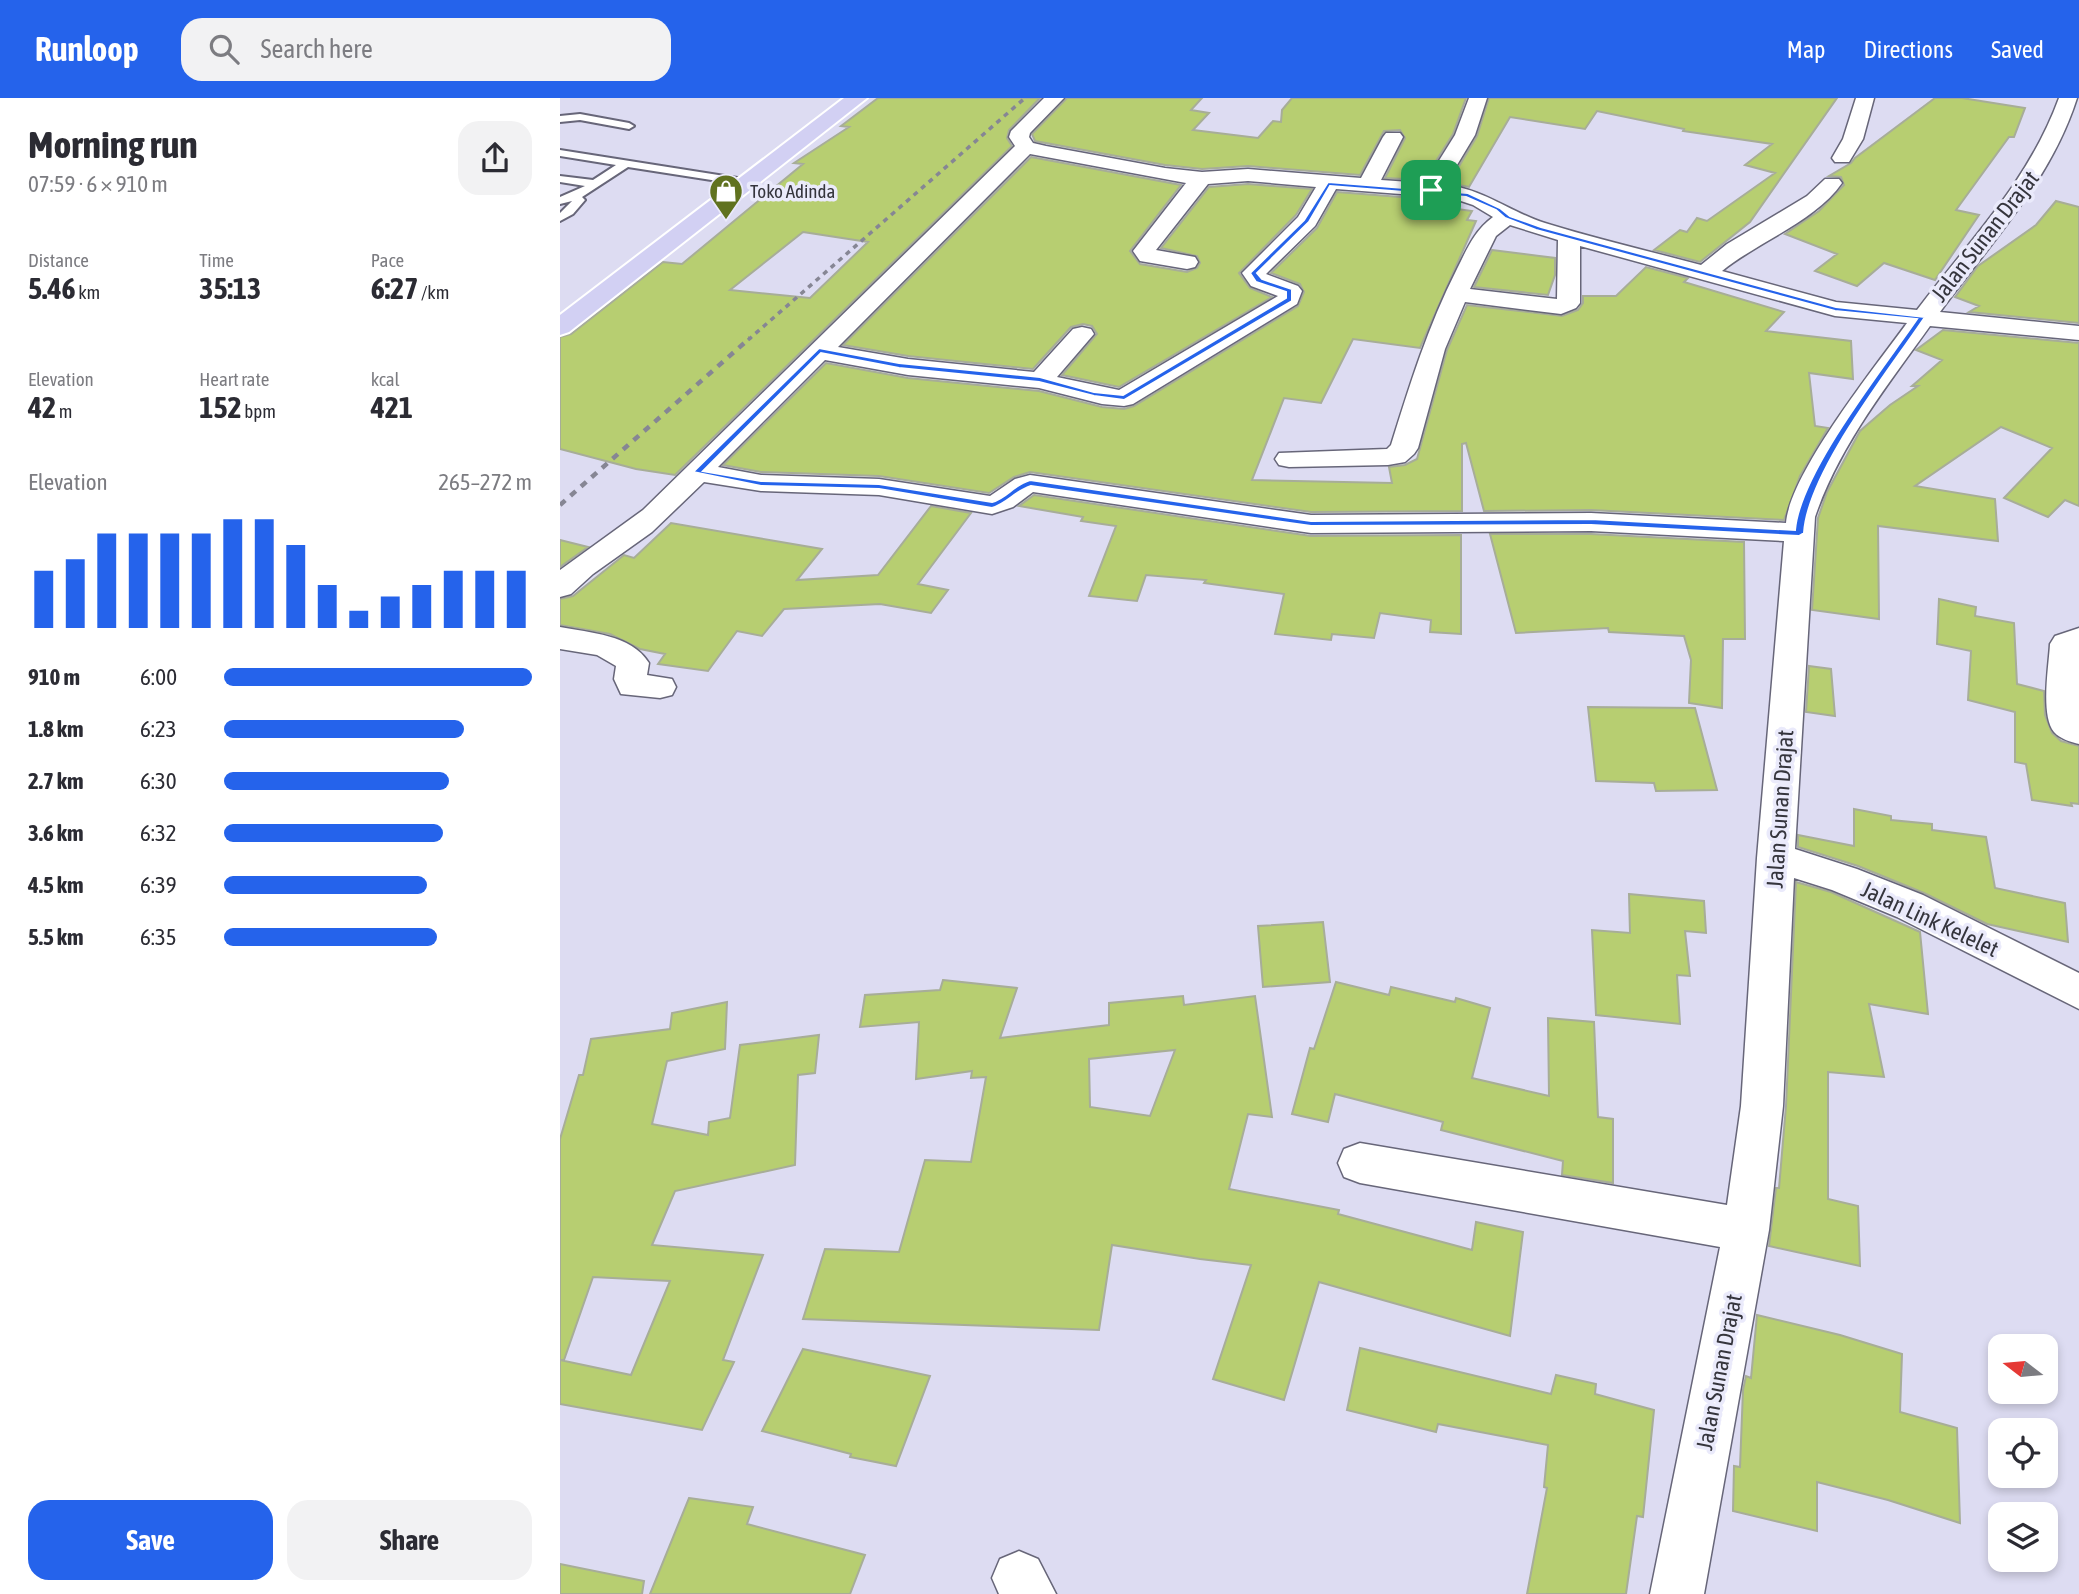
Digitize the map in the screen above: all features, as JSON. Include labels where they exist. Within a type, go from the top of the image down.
[{"type":"highway","points":[[560,327],[857,98]]},
{"type":"street","points":[[1055,98],[1021,131],[1019,136],[1027,147],[1144,170],[1202,178],[1248,175],[1468,195],[1498,209],[1507,217],[1569,237],[1707,272],[1835,309],[2079,333]]},
{"type":"street","points":[[1431,190],[1464,137],[1478,98]]},
{"type":"street","points":[[1842,158],[1853,139],[1865,98]]},
{"type":"street","name":"Jalan Sunan Drajat","points":[[1676,1594],[1746,1230],[1762,1106],[1776,858],[1801,517],[1812,485],[1855,415],[1922,317],[2017,202],[2057,132],[2067,99]]},
{"type":"street","points":[[1367,186],[1393,137]]},
{"type":"street","points":[[560,587],[631,536],[1027,147]]},
{"type":"street","points":[[1187,262],[1148,256],[1144,251],[1184,197],[1202,178]]},
{"type":"street","points":[[1707,272],[1735,249],[1815,201],[1832,183]]},
{"type":"street","points":[[819,351],[899,366],[1040,380],[1094,394],[1124,398],[1289,299],[1290,291],[1259,281],[1254,273],[1307,221],[1328,184]]},
{"type":"street","points":[[1289,459],[1388,457],[1395,456],[1404,448],[1433,349],[1456,294],[1487,232],[1507,217]]},
{"type":"street","points":[[1456,294],[1561,307],[1567,303],[1570,287],[1569,237]]},
{"type":"street","points":[[1040,380],[1082,334]]},
{"type":"street","points":[[697,472],[761,483],[879,487],[992,505],[1003,502],[1017,487],[1030,483],[1311,524],[1591,522],[1799,533]]},
{"type":"street","points":[[560,638],[610,647],[624,654],[633,663],[630,679],[633,686],[660,687]]},
{"type":"street","points":[[2079,639],[2066,645],[2063,706],[2067,725],[2079,732]]},
{"type":"street","name":"Jalan Link Kelelet","points":[[1776,858],[1843,879],[1910,906],[2079,992]]},
{"type":"street","points":[[1360,1163],[1746,1230]]},
{"type":"lane","points":[[560,119],[580,117],[629,126]]},
{"type":"lane","points":[[560,153],[750,183]]},
{"type":"lane","points":[[560,201],[576,196],[627,163]]},
{"type":"lane","points":[[560,179],[597,184]]},
{"type":"lane","points":[[560,218],[576,205],[579,200],[576,196]]},
{"type":"building","points":[[878,98],[1040,98],[1009,130],[1007,138],[1012,146],[675,475],[636,469],[560,449],[560,337],[571,334],[663,262],[682,264],[803,164],[794,163],[849,127],[841,126]],"holes":[[[803,232],[868,242],[810,298],[730,290]]]},
{"type":"building","points":[[1067,98],[1202,98],[1191,110],[1209,113],[1193,130],[1258,138],[1273,121],[1281,122],[1282,110],[1292,98],[1466,98],[1453,134],[1424,180],[1385,178],[1405,138],[1400,130],[1384,131],[1360,175],[1248,166],[1202,169],[1165,165],[1035,141],[1032,134]]},
{"type":"building","points":[[1489,98],[1837,98],[1750,222],[1700,262],[1654,250],[1680,230],[1687,232],[1697,218],[1707,221],[1775,173],[1745,165],[1772,144],[1683,131],[1684,129],[1597,111],[1585,129],[1510,117],[1469,187],[1449,183],[1477,136]]},
{"type":"building","points":[[1935,98],[1962,98],[2025,108],[2014,137],[2009,137],[1956,210],[1979,215],[1935,280],[1884,263],[1857,286],[1815,271],[1837,254],[1785,234],[1819,211],[1844,185],[1841,177],[1829,176],[1851,163]]},
{"type":"building","points":[[1031,157],[1181,185],[1130,251],[1140,264],[1187,272],[1197,268],[1200,263],[1197,256],[1161,248],[1209,187],[1248,184],[1312,189],[1296,215],[1239,273],[1250,288],[1272,297],[1119,387],[1062,375],[1097,334],[1092,326],[1083,324],[1071,327],[1033,369],[908,356],[843,345]]},
{"type":"building","points":[[1337,192],[1451,201],[1460,203],[1457,209],[1472,211],[1467,220],[1476,221],[1420,348],[1353,339],[1321,403],[1284,398],[1252,480],[1392,483],[1389,467],[1405,465],[1417,459],[1447,350],[1467,305],[1562,316],[1578,310],[1583,303],[1583,296],[1616,296],[1646,267],[1688,278],[1684,282],[1784,312],[1766,331],[1851,341],[1853,379],[1809,373],[1815,426],[1828,428],[1800,476],[1784,520],[1591,510],[1484,511],[1466,443],[1462,444],[1462,511],[1311,512],[1030,472],[1014,477],[989,493],[879,476],[761,472],[723,465],[826,363],[908,378],[1039,391],[1102,407],[1124,409],[1134,406],[1298,306],[1304,292],[1300,284],[1271,273],[1317,228]]},
{"type":"building","points":[[2056,201],[2079,207],[2079,323],[1969,312],[1979,306],[1955,297],[1978,266],[2036,225]]},
{"type":"building","points":[[1492,250],[1555,258],[1555,275],[1548,295],[1474,287]]},
{"type":"building","points":[[1943,330],[2079,343],[2079,506],[2065,500],[2048,517],[2004,498],[2052,448],[2001,427],[1915,486],[1995,499],[1998,541],[1878,526],[1879,619],[1812,610],[1818,518],[1827,492],[1860,431],[1890,405],[1918,386],[1912,386],[1942,360],[1916,350]]},
{"type":"building","points":[[1034,495],[1311,536],[1461,535],[1461,634],[1430,632],[1431,620],[1380,613],[1374,638],[1332,634],[1331,640],[1275,634],[1284,594],[1204,583],[1206,580],[1146,575],[1137,601],[1089,596],[1116,526],[1081,521],[1083,517],[1019,506]]},
{"type":"building","points":[[931,506],[971,513],[918,584],[948,590],[931,613],[880,604],[784,609],[762,636],[737,631],[708,671],[658,664],[665,654],[640,649],[610,634],[560,625],[560,599],[573,596],[624,555],[634,558],[671,523],[822,549],[797,580],[878,575]]},
{"type":"building","points":[[1490,534],[1591,534],[1744,542],[1745,639],[1723,639],[1722,708],[1689,703],[1691,660],[1684,636],[1609,632],[1608,628],[1516,633]]},
{"type":"building","points":[[560,540],[588,547],[560,567]]},
{"type":"building","points":[[1939,599],[1976,607],[1975,616],[2014,623],[2017,684],[2044,691],[2045,715],[2052,733],[2061,741],[2079,746],[2079,804],[2071,803],[2072,806],[2032,800],[2026,764],[2015,762],[2015,712],[1968,700],[1971,651],[1937,644]]},
{"type":"building","points":[[1809,666],[1831,669],[1835,716],[1806,712]]},
{"type":"building","points":[[1588,707],[1695,708],[1717,790],[1656,791],[1654,783],[1596,781]]},
{"type":"building","points":[[1854,809],[1891,816],[1891,820],[1932,824],[1932,830],[1986,837],[1995,888],[2065,903],[2068,942],[1987,924],[1924,893],[1858,866],[1798,847],[1798,835],[1854,846]]},
{"type":"building","points":[[1796,882],[1831,892],[1920,932],[1928,1014],[1869,1004],[1884,1077],[1828,1072],[1828,1199],[1858,1206],[1860,1266],[1769,1246],[1776,1188],[1779,1188],[1786,1106]]},
{"type":"building","points":[[1629,894],[1704,901],[1706,933],[1685,931],[1690,976],[1677,975],[1680,1024],[1596,1015],[1592,930],[1630,933]]},
{"type":"building","points":[[1323,922],[1330,982],[1263,987],[1258,926]]},
{"type":"building","points":[[943,980],[1017,988],[1000,1038],[1109,1025],[1109,1003],[1183,996],[1184,1005],[1255,996],[1272,1117],[1248,1114],[1229,1189],[1339,1210],[1338,1214],[1472,1250],[1476,1222],[1523,1232],[1510,1336],[1319,1282],[1284,1400],[1213,1379],[1251,1265],[1112,1245],[1099,1330],[803,1319],[825,1249],[899,1252],[925,1160],[971,1162],[986,1077],[971,1078],[972,1071],[916,1079],[919,1022],[860,1027],[865,995],[940,990]],"holes":[[[1175,1050],[1150,1116],[1090,1107],[1089,1059]]]},
{"type":"building","points":[[1336,982],[1389,995],[1391,987],[1455,1002],[1456,998],[1490,1008],[1472,1078],[1549,1096],[1548,1018],[1594,1022],[1598,1117],[1613,1119],[1613,1183],[1562,1175],[1563,1161],[1441,1130],[1443,1122],[1335,1094],[1328,1122],[1292,1114],[1310,1048],[1314,1049]]},
{"type":"building","points":[[727,1002],[725,1049],[667,1061],[652,1124],[708,1135],[709,1122],[730,1118],[740,1045],[819,1035],[815,1073],[798,1075],[795,1165],[675,1191],[652,1245],[763,1255],[723,1360],[734,1362],[702,1430],[560,1404],[560,1139],[579,1075],[583,1075],[591,1039],[670,1029],[672,1013]],"holes":[[[593,1277],[670,1281],[631,1375],[560,1360],[564,1360]]]},
{"type":"building","points":[[1757,1315],[1840,1335],[1902,1354],[1900,1412],[1957,1428],[1960,1523],[1888,1500],[1817,1482],[1817,1531],[1733,1511],[1734,1466],[1740,1467],[1743,1390],[1746,1376],[1751,1378]]},
{"type":"building","points":[[1360,1348],[1551,1394],[1556,1375],[1596,1384],[1595,1394],[1654,1410],[1643,1517],[1637,1516],[1626,1594],[1527,1594],[1547,1488],[1544,1487],[1548,1445],[1438,1424],[1436,1432],[1347,1410]]},
{"type":"building","points":[[803,1349],[930,1376],[896,1466],[850,1457],[851,1454],[762,1431]]},
{"type":"building","points":[[689,1498],[753,1507],[747,1524],[865,1555],[850,1594],[650,1594]]},
{"type":"building","points":[[560,1564],[644,1581],[642,1594],[560,1594]]},
{"type":"railway","points":[[748,340],[1025,98]]},
{"type":"railway","points":[[560,505],[750,338]]},
{"type":"place","name":"Toko Adinda","points":[[726,221]]},
{"type":"route","points":[[1328,184],[1431,190],[1468,195],[1498,209],[1507,217],[1538,228],[1835,309],[1922,317],[1855,415],[1812,485],[1801,517],[1799,533],[1591,522],[1311,524],[1030,483],[1017,487],[1008,499],[992,505],[879,487],[761,483],[697,472],[819,351],[899,366],[1040,380],[1094,394],[1124,398],[1289,299],[1292,295],[1290,291],[1259,281],[1254,277],[1254,273],[1307,221],[1328,184]]}]
